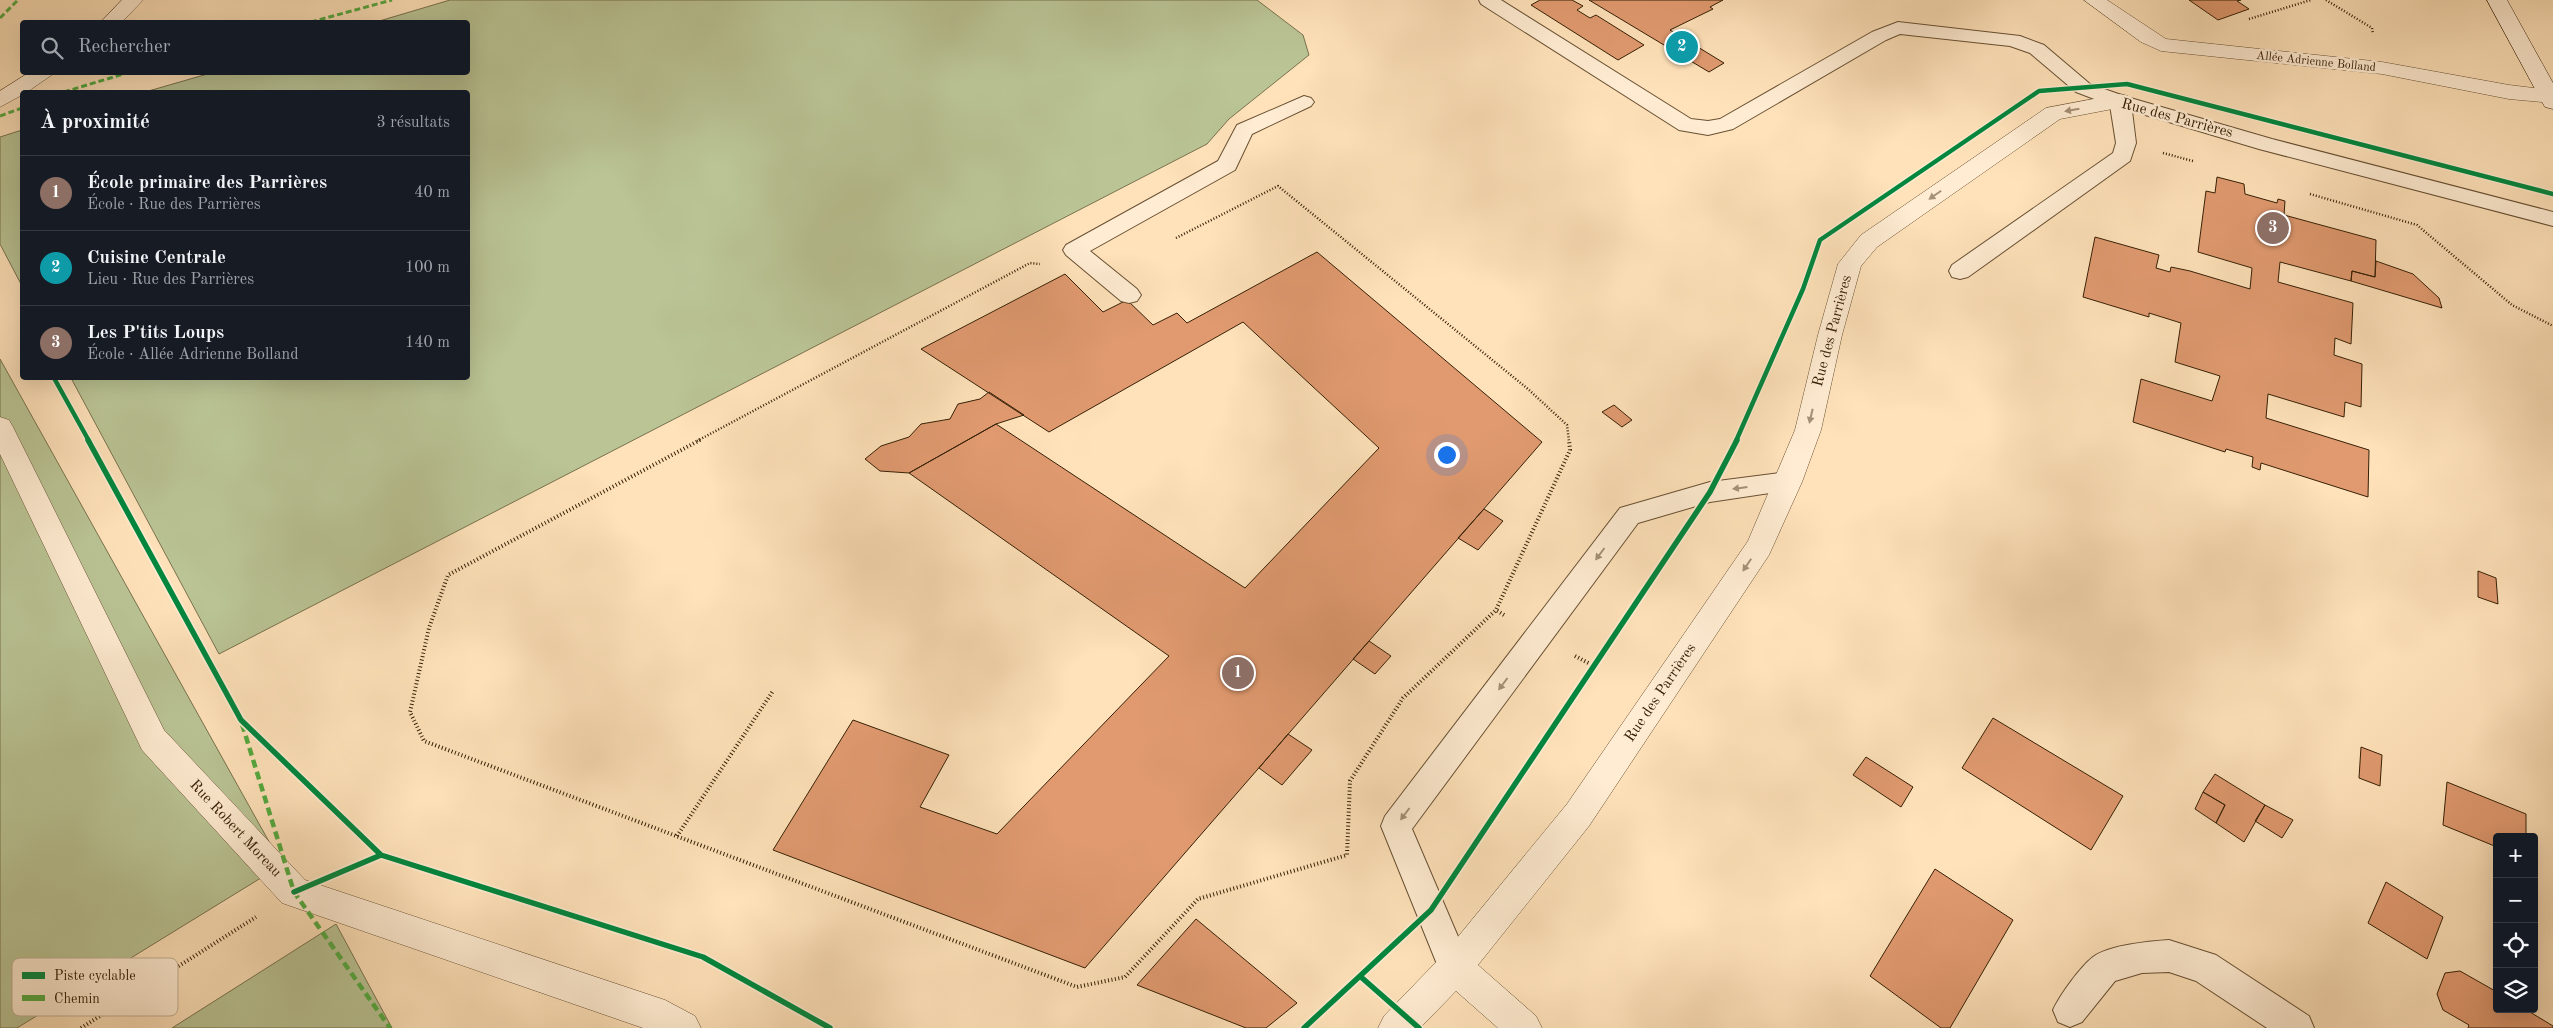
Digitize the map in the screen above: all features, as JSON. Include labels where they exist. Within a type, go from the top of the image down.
[{"type":"street","points":[[113,20],[133,0]]},
{"type":"street","name":"Allée Adrienne Bolland","points":[[2094,0],[2148,38],[2161,44],[2382,68],[2551,99]]},
{"type":"street","points":[[2497,0],[2551,99]]},
{"type":"street","points":[[0,100],[41,75]]},
{"type":"street","name":"Rue des Parrières","points":[[1455,966],[1578,815],[1759,547],[1788,482],[1808,430],[1830,335],[1850,264],[1869,241],[2054,113],[2120,101]]},
{"type":"street","name":"Rue Robert Moreau","points":[[0,428],[153,740],[294,892],[665,1018],[683,1028]]},
{"type":"street","points":[[1396,1028],[1455,966],[1524,1028]]},
{"type":"lane","points":[[1488,0],[1686,125],[1708,128],[1726,124],[1879,36],[1898,28],[2013,40],[2037,49],[2084,88],[2120,101],[2126,143],[2123,156],[1960,272]]},
{"type":"lane","name":"Rue des Parrières","points":[[2120,101],[2266,144],[2553,219]]},
{"type":"lane","points":[[1129,295],[1074,250],[1227,165],[1244,130],[1304,102]]},
{"type":"lane","points":[[1455,966],[1396,826],[1629,515],[1710,492],[1788,482]]},
{"type":"lane","points":[[2070,1010],[2105,968],[2142,957],[2169,956],[2204,967],[2296,1028]]},
{"type":"path","points":[[2241,21],[2311,0]]},
{"type":"path","points":[[2326,0],[2372,28],[2382,68]]},
{"type":"path","points":[[2158,151],[2196,162]]},
{"type":"path","points":[[1104,275],[1030,262],[448,574],[429,628],[410,712],[424,741],[1077,987],[1125,977],[1198,899],[1347,855],[1350,781],[1403,698],[1496,610],[1570,450],[1568,425],[1528,389],[1278,186],[1173,239]]},
{"type":"path","points":[[2302,192],[2417,225],[2512,305],[2553,326]]},
{"type":"path","points":[[1496,610],[1594,666]]},
{"type":"path","points":[[1588,674],[1599,658]]},
{"type":"path","points":[[677,836],[773,691]]},
{"type":"path","points":[[178,966],[294,892]]},
{"type":"path","points":[[81,1028],[100,1016]]},
{"type":"green space","points":[[450,0],[1257,0],[1303,35],[1309,55],[1229,119],[1207,144],[219,654],[72,380],[470,380],[470,90],[152,90],[204,75],[470,75],[470,20],[383,20]]},
{"type":"green space","points":[[20,131],[20,282],[0,244],[0,137]]},
{"type":"green space","points":[[0,359],[282,865],[131,958],[12,958],[12,1016],[37,1016],[17,1028],[0,1028]]},
{"type":"green space","points":[[336,924],[392,1028],[172,1028]]},
{"type":"building","points":[[1540,0],[1572,0],[1583,6],[1577,10],[1590,18],[1596,15],[1644,45],[1618,60],[1531,5]]},
{"type":"building","points":[[1589,0],[1723,0],[1710,7],[1713,9],[1670,30],[1724,63],[1709,72]]},
{"type":"building","points":[[2189,0],[2241,0],[2237,1],[2249,9],[2218,20]]},
{"type":"building","points":[[2217,177],[2244,184],[2245,194],[2277,203],[2278,199],[2285,201],[2284,215],[2376,240],[2375,277],[2352,271],[2351,281],[2280,262],[2278,282],[2353,303],[2351,344],[2335,338],[2334,355],[2362,364],[2361,407],[2345,402],[2344,417],[2268,394],[2266,418],[2369,450],[2368,497],[2261,463],[2260,470],[2252,467],[2253,457],[2226,449],[2225,452],[2133,422],[2141,379],[2212,401],[2220,376],[2175,362],[2181,323],[2149,313],[2149,317],[2083,297],[2095,237],[2159,255],[2156,268],[2170,272],[2171,267],[2190,271],[2250,289],[2252,268],[2198,252],[2206,191],[2215,193]]},
{"type":"building","points":[[1317,252],[1542,442],[1085,968],[773,850],[853,720],[949,755],[920,807],[997,834],[1169,656],[909,473],[996,424],[1245,588],[1379,448],[1243,322],[1049,432],[921,349],[1065,274],[1103,312],[1127,300],[1153,325],[1177,313],[1187,323]]},
{"type":"building","points":[[2376,261],[2413,274],[2439,298],[2442,308],[2351,281],[2352,271],[2375,277]]},
{"type":"building","points":[[989,392],[1024,415],[996,424],[909,473],[880,471],[865,459],[881,446],[909,437],[921,424],[950,419],[958,404],[980,399]]},
{"type":"building","points":[[1614,405],[1632,420],[1622,427],[1602,412]]},
{"type":"building","points":[[1484,509],[1503,521],[1478,550],[1458,538]]},
{"type":"building","points":[[2478,571],[2496,578],[2498,604],[2478,597]]},
{"type":"building","points":[[1369,641],[1391,656],[1375,674],[1353,659]]},
{"type":"building","points":[[1993,718],[2123,796],[2091,850],[1962,768]]},
{"type":"building","points":[[1288,734],[1312,750],[1282,785],[1259,768]]},
{"type":"building","points":[[2361,747],[2382,755],[2380,786],[2359,778]]},
{"type":"building","points":[[1866,757],[1913,787],[1901,807],[1853,775]]},
{"type":"building","points":[[2215,774],[2265,805],[2244,842],[2216,823],[2225,805],[2203,792]]},
{"type":"building","points":[[2447,782],[2526,814],[2526,833],[2493,833],[2493,845],[2443,825]]},
{"type":"building","points":[[2203,792],[2225,805],[2216,823],[2195,809]]},
{"type":"building","points":[[2265,805],[2293,820],[2282,838],[2255,821]]},
{"type":"building","points":[[1935,869],[2013,920],[1950,1028],[1941,1028],[1870,976]]},
{"type":"building","points":[[2386,882],[2443,917],[2427,959],[2368,923]]},
{"type":"building","points":[[1196,919],[1297,1003],[1266,1028],[1246,1028],[1137,985]]},
{"type":"building","points":[[2460,971],[2493,990],[2493,1013],[2532,1013],[2553,1026],[2553,1028],[2468,1028],[2469,1025],[2443,1010],[2437,994],[2445,973]]},
{"type":"marked path","points":[[0,18],[18,0]]},
{"type":"marked path","points":[[318,20],[392,0]]},
{"type":"marked path","points":[[71,90],[120,75]]},
{"type":"marked path","points":[[0,116],[20,109]]},
{"type":"marked path","points":[[242,724],[294,892],[390,1028]]},
{"type":"cycle path","points":[[1304,1028],[1431,910],[1710,492],[1748,418],[1803,289],[1820,240],[2039,91],[2127,84],[2553,194]]},
{"type":"cycle path","points":[[55,380],[241,720],[381,855],[703,957],[830,1028]]},
{"type":"cycle path","points":[[294,892],[381,855]]},
{"type":"cycle path","points":[[1361,977],[1419,1028]]},
{"type":"place","name":"Cuisine Centrale","points":[[1682,47]]},
{"type":"place","name":"Les P'tits Loups","points":[[2273,228]]},
{"type":"place","name":"École primaire des Parrières","points":[[1238,673]]}]
